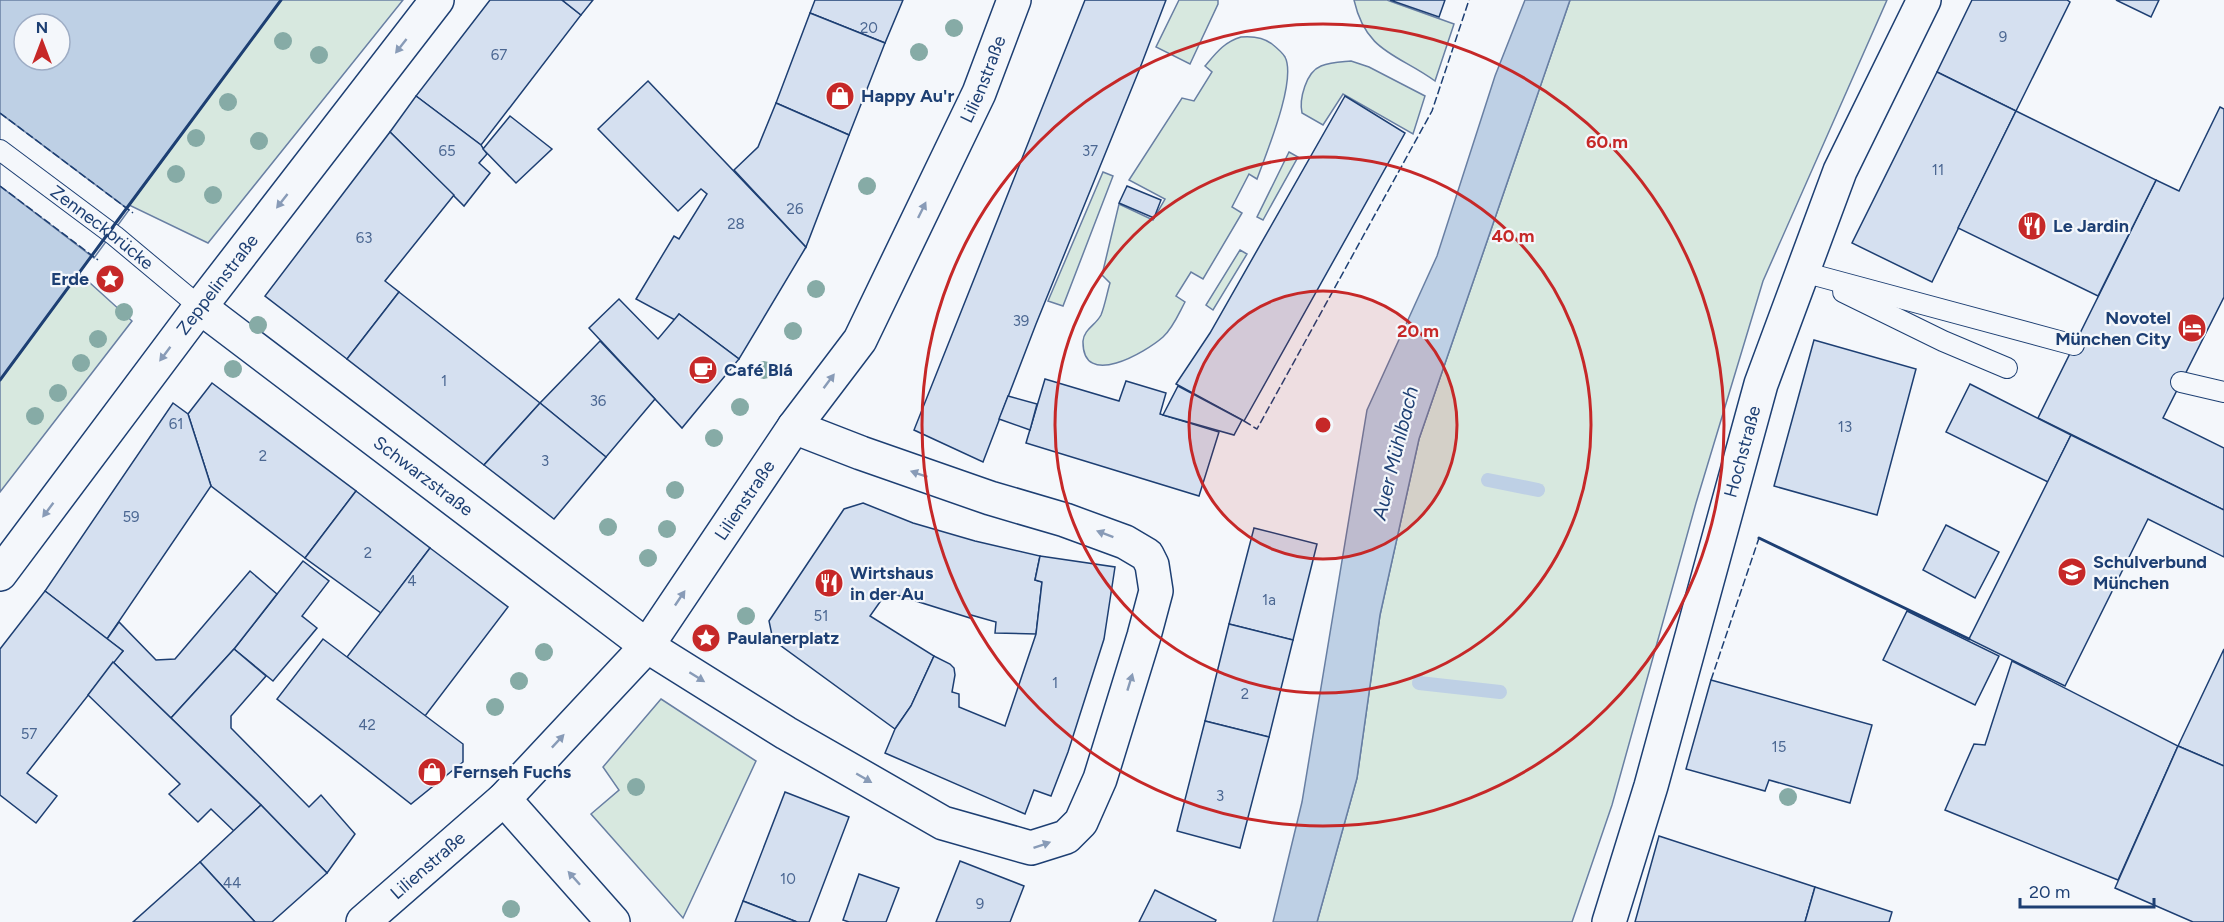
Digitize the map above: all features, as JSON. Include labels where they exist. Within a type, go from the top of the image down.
[{"type":"street","name":"Zeppelinstraße","points":[[0,574],[200,307],[437,0]]},
{"type":"street","name":"Lilienstraße","points":[[363,922],[504,799],[647,646],[794,427],[860,340],[979,93],[1014,0]]},
{"type":"street","name":"Hochstraße","points":[[1609,922],[1651,786],[1761,384],[1840,171],[1924,0]]},
{"type":"street","name":"Schwarzstraße","points":[[200,307],[647,646]]},
{"type":"street","points":[[647,646],[786,733],[943,823],[1031,849],[1066,837],[1081,822],[1100,779],[1156,591],[1152,565],[1147,555],[1125,542],[1065,520],[990,498],[794,427]]},
{"type":"street","points":[[504,799],[613,922]]},
{"type":"lane","name":"Zenneckbrücke","points":[[0,150],[115,236],[200,307]]},
{"type":"lane","points":[[1803,272],[2074,345]]},
{"type":"lane","points":[[1803,272],[1943,341],[2007,368]]},
{"type":"lane","points":[[2181,382],[2224,392]]},
{"type":"shaded area","points":[[281,0],[403,0],[208,243],[129,205]]},
{"type":"shaded area","points":[[1179,0],[1218,0],[1190,64],[1156,47]]},
{"type":"shaded area","points":[[1354,0],[1387,0],[1454,24],[1435,81],[1375,42],[1359,18]]},
{"type":"shaded area","points":[[1570,0],[1887,0],[1763,281],[1696,503],[1612,805],[1572,922],[1317,922],[1357,778],[1380,615],[1419,439]]},
{"type":"shaded area","points":[[1241,37],[1258,38],[1269,42],[1284,55],[1288,68],[1279,117],[1257,179],[1249,174],[1232,207],[1242,213],[1203,279],[1191,272],[1176,296],[1185,302],[1167,333],[1130,358],[1103,365],[1093,363],[1085,356],[1083,341],[1086,333],[1101,315],[1105,303],[1110,283],[1102,275],[1119,204],[1153,220],[1165,199],[1129,180],[1182,98],[1194,101],[1212,72],[1205,66],[1225,45]]},
{"type":"shaded area","points":[[1351,61],[1369,67],[1425,96],[1413,134],[1343,94],[1323,125],[1302,113],[1303,94],[1311,74],[1321,66]]},
{"type":"shaded area","points":[[1289,152],[1298,157],[1263,220],[1257,217]]},
{"type":"shaded area","points":[[1103,172],[1113,176],[1063,306],[1048,301]]},
{"type":"shaded area","points":[[1240,250],[1247,254],[1213,310],[1206,305]]},
{"type":"shaded area","points":[[79,273],[132,321],[0,492],[0,380]]},
{"type":"shaded area","points":[[661,699],[756,761],[683,918],[591,814],[619,790],[603,767]]},
{"type":"water","points":[[0,0],[281,0],[0,380]]},
{"type":"water","name":"Auer Mühlbach","points":[[1525,0],[1570,0],[1419,439],[1380,615],[1357,778],[1317,922],[1273,922],[1302,802],[1367,410],[1437,256],[1495,76]]},
{"type":"pier","points":[[0,113],[129,210],[94,258],[0,186]]},
{"type":"building","points":[[490,0],[562,0],[581,15],[481,145],[416,96]]},
{"type":"building","points":[[562,0],[593,0],[581,15]]},
{"type":"building","points":[[815,0],[903,0],[885,43],[810,13]]},
{"type":"building","points":[[1085,0],[1166,0],[983,462],[914,430]]},
{"type":"building","points":[[1390,0],[1445,0],[1439,17]]},
{"type":"building","points":[[1972,0],[2067,0],[2070,2],[2016,111],[1937,72]]},
{"type":"building","points":[[2116,0],[2159,0],[2151,17]]},
{"type":"building","points":[[810,13],[885,43],[849,135],[776,103]]},
{"type":"building","points":[[1937,72],[2016,111],[1932,282],[1852,243]]},
{"type":"building","points":[[648,81],[806,247],[739,359],[679,314],[675,320],[636,299],[674,236],[679,239],[707,194],[701,189],[678,211],[598,129]]},
{"type":"building","points":[[416,96],[481,145],[487,154],[479,163],[490,173],[464,206],[390,132]]},
{"type":"building","points":[[1345,96],[1405,133],[1244,421],[1176,384],[1210,333]]},
{"type":"building","points":[[776,103],[849,135],[806,247],[734,170],[758,147]]},
{"type":"building","points":[[2220,107],[2224,109],[2224,297],[2163,418],[2224,448],[2224,510],[2038,418],[2156,180],[2179,191]]},
{"type":"building","points":[[2016,111],[2156,180],[2098,296],[1958,228]]},
{"type":"building","points":[[510,116],[552,149],[516,183],[483,149]]},
{"type":"building","points":[[390,132],[454,195],[385,281],[399,292],[347,359],[265,296]]},
{"type":"building","points":[[1127,186],[1161,200],[1154,218],[1119,203]]},
{"type":"building","points":[[399,292],[540,403],[484,465],[347,359]]},
{"type":"building","points":[[619,299],[658,339],[679,314],[739,359],[682,428],[589,328]]},
{"type":"building","points":[[1814,340],[1916,369],[1877,515],[1774,486]]},
{"type":"building","points":[[600,341],[655,399],[606,457],[540,403]]},
{"type":"building","points":[[1045,379],[1119,401],[1126,381],[1166,393],[1160,414],[1219,432],[1199,496],[1026,443]]},
{"type":"building","points":[[212,383],[356,491],[305,558],[211,486],[188,414]]},
{"type":"building","points":[[1970,384],[2071,435],[2048,482],[1946,432]]},
{"type":"building","points":[[1178,386],[1242,420],[1234,435],[1163,415]]},
{"type":"building","points":[[1008,396],[1037,404],[1030,430],[999,419]]},
{"type":"building","points":[[173,403],[188,414],[211,486],[107,639],[45,591]]},
{"type":"building","points":[[540,403],[606,457],[554,519],[484,465]]},
{"type":"building","points":[[2071,435],[2224,510],[2224,557],[2148,519],[2065,686],[1969,639]]},
{"type":"building","points":[[356,491],[430,548],[381,613],[305,558]]},
{"type":"building","points":[[863,503],[913,523],[975,541],[1040,556],[1035,580],[1042,582],[1036,634],[995,633],[996,622],[971,615],[970,618],[887,592],[870,616],[934,656],[911,706],[895,729],[773,640],[769,621],[844,509]]},
{"type":"building","points":[[1946,525],[1999,552],[1975,598],[1923,570]]},
{"type":"building","points":[[1254,528],[1317,544],[1293,640],[1229,624]]},
{"type":"building","points":[[430,548],[508,607],[425,716],[347,657]]},
{"type":"building","points":[[1040,556],[1115,567],[1104,639],[1068,752],[1051,796],[1034,790],[1025,814],[885,753],[895,729],[911,706],[934,656],[954,668],[952,692],[959,694],[959,707],[1005,726],[1036,634],[1042,582],[1035,580]]},
{"type":"building","points":[[303,561],[329,581],[302,616],[317,628],[273,681],[234,649]]},
{"type":"building","points":[[250,571],[277,594],[234,649],[171,718],[113,662],[123,651],[107,639],[119,622],[156,660],[175,659]]},
{"type":"building","points":[[45,591],[123,651],[27,773],[57,796],[36,823],[0,795],[0,649]]},
{"type":"building","points":[[1907,611],[1999,656],[1975,705],[1883,660]]},
{"type":"building","points":[[1229,624],[1293,640],[1269,737],[1205,721]]},
{"type":"building","points":[[323,639],[463,744],[463,762],[411,804],[277,699]]},
{"type":"building","points":[[234,649],[266,676],[231,716],[231,728],[309,807],[321,795],[355,834],[327,873],[171,718]]},
{"type":"building","points":[[2224,649],[2224,766],[2178,746]]},
{"type":"building","points":[[2012,661],[2178,746],[2118,880],[1945,810],[1974,744],[1985,745]]},
{"type":"building","points":[[113,662],[261,805],[234,831],[211,809],[198,822],[169,794],[180,784],[88,695]]},
{"type":"building","points":[[1711,680],[1872,725],[1850,803],[1769,780],[1765,791],[1686,769]]},
{"type":"building","points":[[1205,721],[1269,737],[1240,848],[1177,831]]},
{"type":"building","points":[[2178,746],[2224,766],[2224,922],[2193,922],[2115,888]]},
{"type":"building","points":[[785,792],[849,817],[809,922],[797,922],[743,901]]},
{"type":"building","points":[[261,805],[327,873],[272,922],[255,922],[200,862]]},
{"type":"building","points":[[1659,836],[1815,887],[1805,922],[1635,922]]},
{"type":"building","points":[[960,861],[1024,886],[1010,922],[936,922]]},
{"type":"building","points":[[200,862],[255,922],[133,922]]},
{"type":"building","points":[[859,874],[899,888],[886,922],[843,920]]},
{"type":"building","points":[[1815,887],[1892,912],[1889,922],[1805,922]]},
{"type":"building","points":[[1155,890],[1216,920],[1215,922],[1139,922]]},
{"type":"building","points":[[743,901],[797,922],[735,922]]},
{"type":"waterway","points":[[1488,480],[1538,490]]},
{"type":"waterway","points":[[1419,683],[1500,692]]},
{"type":"fence","points":[[1244,421],[1257,429],[1432,111],[1469,0]]},
{"type":"fence","points":[[0,113],[133,213]]},
{"type":"fence","points":[[0,186],[98,260]]},
{"type":"fence","points":[[1711,680],[1759,538]]},
{"type":"wall","points":[[112,228],[281,0]]},
{"type":"wall","points":[[0,380],[107,235]]},
{"type":"wall","points":[[1759,538],[1969,639]]},
{"type":"place","name":"Happy Au'r","points":[[840,96]]},
{"type":"place","name":"Le Jardin","points":[[2032,226]]},
{"type":"place","name":"Erde","points":[[110,279]]},
{"type":"place","name":"Novotel München City","points":[[2192,328]]},
{"type":"place","name":"Café Blá","points":[[703,370]]},
{"type":"place","name":"Schulverbund München","points":[[2072,572]]},
{"type":"place","name":"Wirtshaus in der Au","points":[[829,583]]},
{"type":"place","name":"Paulanerplatz","points":[[706,638]]},
{"type":"place","name":"Fernseh Fuchs","points":[[432,772]]}]
